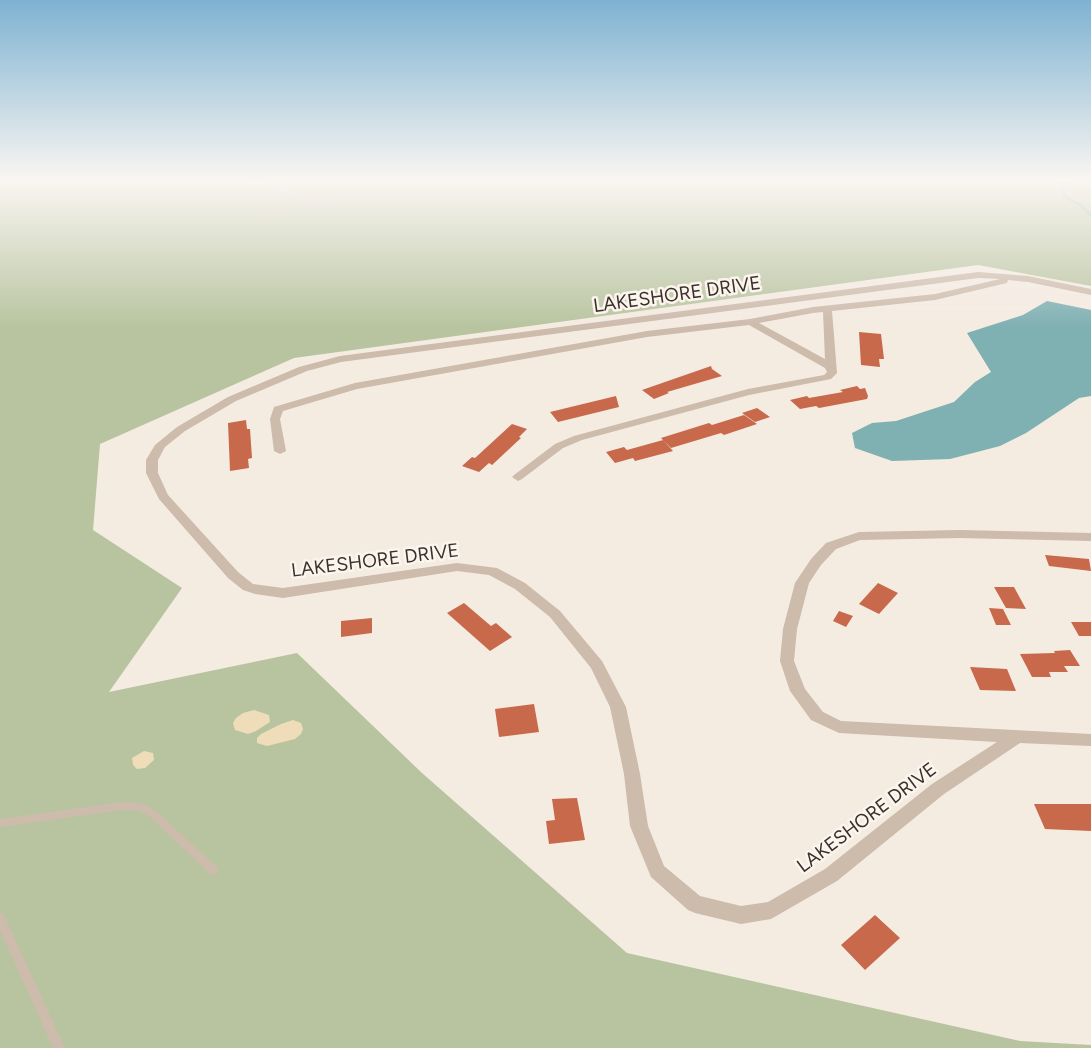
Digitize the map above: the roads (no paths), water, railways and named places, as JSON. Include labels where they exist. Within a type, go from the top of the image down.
[{"type":"street","name":"LAKESHORE DRIVE","points":[[1016,737],[938,789],[831,875],[771,910],[741,915],[695,904],[657,872],[639,826],[632,774],[618,707],[597,665],[555,614],[520,586],[492,571],[456,567],[283,592],[260,591],[248,587],[233,575],[163,496],[152,473],[152,460],[161,445],[181,429],[232,398],[303,369],[340,359],[941,279],[978,276],[1019,278],[1091,292]]},
{"type":"street","name":"LAKESHORE DRIVE","points":[[280,451],[275,419],[278,409],[355,386],[647,334],[750,322],[827,309],[935,296],[1019,278]]},
{"type":"street","points":[[518,477],[559,446],[578,438],[748,392],[827,377],[832,373],[827,309]]},
{"type":"street","name":"LAKESHORE DRIVE","points":[[750,322],[830,366]]},
{"type":"street","name":"LAKESHORE DRIVE","points":[[1016,737],[839,727],[818,716],[798,691],[787,661],[790,629],[802,583],[816,562],[831,546],[859,536],[960,534],[1091,537]]},
{"type":"street","points":[[1016,737],[1091,740]]},
{"type":"lane","points":[[0,823],[122,806],[141,807],[152,813],[213,870]]},
{"type":"lane","points":[[0,918],[59,1048]]},
{"type":"water","points":[[1047,301],[1091,310],[1091,396],[1079,398],[1026,433],[1000,446],[950,459],[892,461],[855,448],[852,433],[872,423],[896,421],[954,402],[975,382],[991,372],[967,333],[1023,315]]}]
